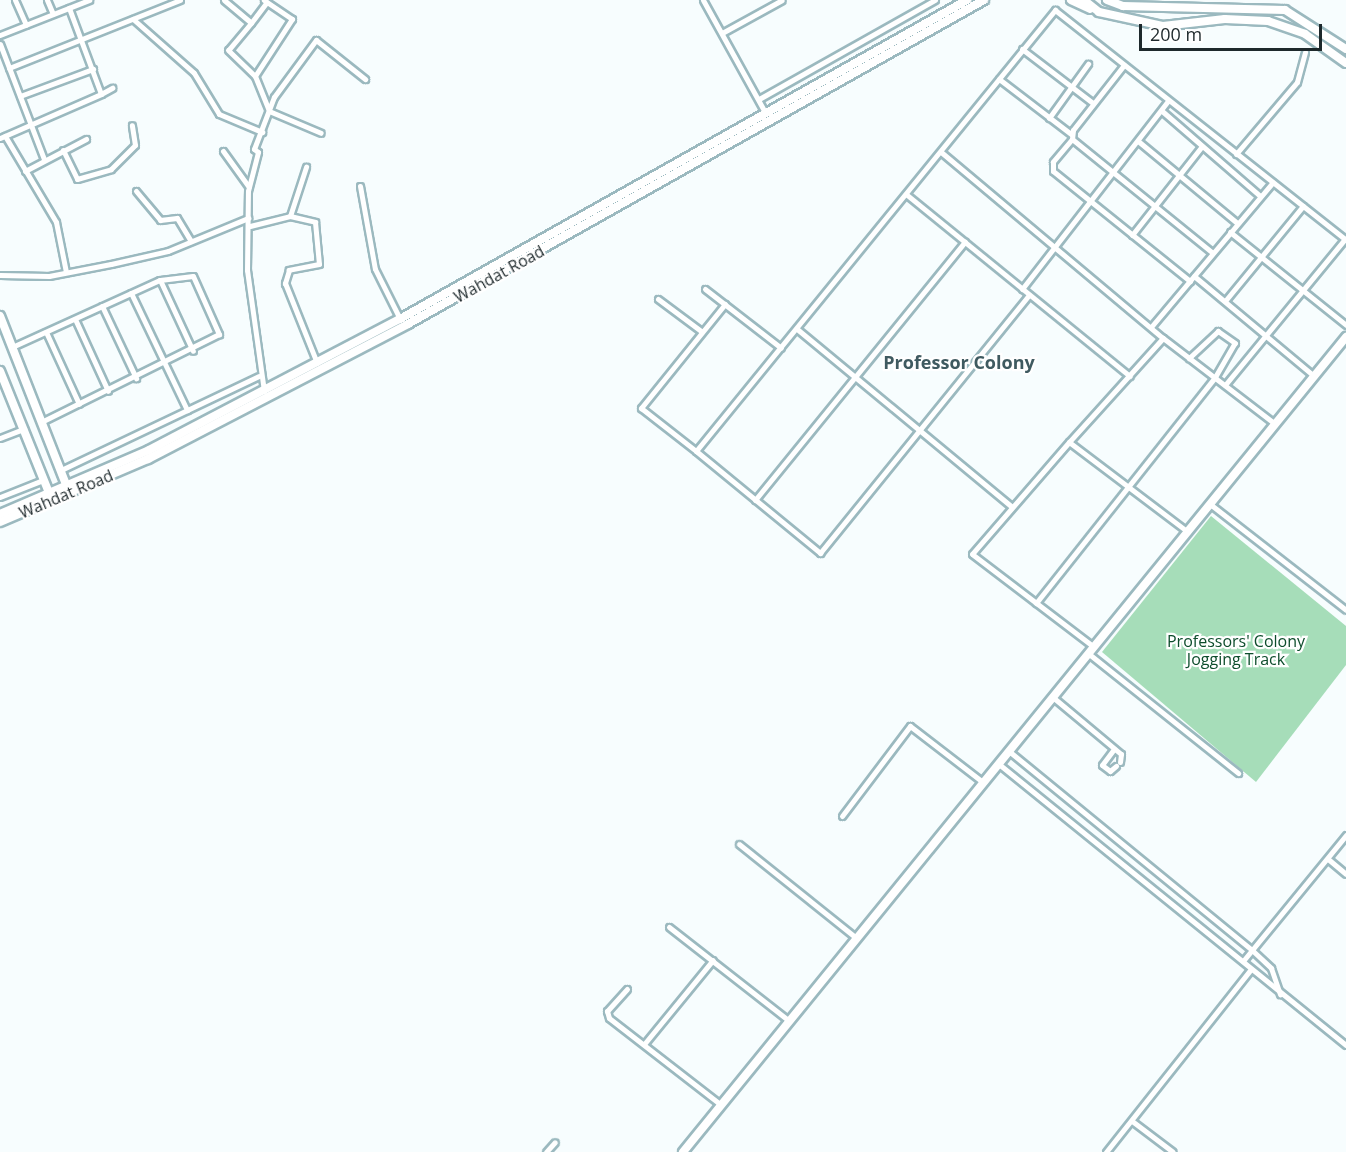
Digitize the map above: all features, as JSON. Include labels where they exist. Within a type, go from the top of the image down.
[{"type":"main road","name":"Wahdat Road","points":[[265,395],[317,363],[766,114],[853,70],[967,0]]},
{"type":"main road","name":"Wahdat Road","points":[[0,522],[265,395],[984,0]]},
{"type":"main road","points":[[1071,0],[1099,12],[1163,26],[1226,19],[1293,29],[1346,63]]},
{"type":"main road","points":[[1084,0],[1099,12]]},
{"type":"main road","points":[[1107,0],[1123,6],[1229,5],[1297,14]]},
{"type":"main road","points":[[1280,0],[1346,50]]},
{"type":"main road","points":[[1293,29],[1297,14]]},
{"type":"main road","points":[[1,322],[68,490]]},
{"type":"main road","points":[[683,1152],[854,936],[1055,699],[1346,337]]},
{"type":"main road","points":[[0,371],[50,498]]},
{"type":"main road","name":"Wahdat Road","points":[[0,514],[50,498]]},
{"type":"street","points":[[15,0],[26,25]]},
{"type":"street","points":[[47,0],[53,14]]},
{"type":"street","points":[[9,68],[180,0]]},
{"type":"street","points":[[224,0],[251,23]]},
{"type":"street","points":[[703,0],[766,114]]},
{"type":"street","points":[[722,33],[782,0]]},
{"type":"street","points":[[759,99],[935,0]]},
{"type":"street","points":[[0,35],[85,1]]},
{"type":"street","points":[[255,76],[292,20],[266,1],[228,50],[255,76],[269,111],[321,133]]},
{"type":"street","points":[[69,8],[101,94]]},
{"type":"street","points":[[696,452],[1055,10],[1345,239],[1225,385]]},
{"type":"street","points":[[133,19],[194,73],[219,114],[262,132]]},
{"type":"street","points":[[265,395],[259,376],[247,270],[250,226],[249,187],[262,132],[269,111],[316,40],[365,79]]},
{"type":"street","points":[[0,44],[44,159]]},
{"type":"street","points":[[1022,50],[1070,88],[1094,103]]},
{"type":"street","points":[[1236,154],[1298,82],[1305,52]]},
{"type":"street","points":[[1049,118],[1088,64]]},
{"type":"street","points":[[1124,65],[1094,103],[1052,168],[1132,235],[1225,302],[1314,376]]},
{"type":"street","points":[[20,96],[93,69]]},
{"type":"street","points":[[999,79],[1213,253]]},
{"type":"street","points":[[3,137],[112,88]]},
{"type":"street","points":[[1022,289],[1168,101]]},
{"type":"street","points":[[1162,111],[1260,196]]},
{"type":"street","points":[[63,150],[77,179],[111,169],[135,145],[132,125]]},
{"type":"street","points":[[0,130],[56,222],[66,272]]},
{"type":"street","points":[[25,171],[44,159],[86,139]]},
{"type":"street","points":[[1138,141],[1237,224]]},
{"type":"street","points":[[1132,235],[1202,146]]},
{"type":"street","points":[[223,151],[249,187]]},
{"type":"street","points":[[941,152],[1056,246],[1162,338],[1275,424]]},
{"type":"street","points":[[290,216],[306,167]]},
{"type":"street","points":[[1151,327],[1273,183]]},
{"type":"street","points":[[360,186],[375,269],[400,319]]},
{"type":"street","points":[[136,191],[160,220],[177,219],[191,241]]},
{"type":"street","points":[[907,195],[1130,376]]},
{"type":"street","points":[[1225,302],[1303,206]]},
{"type":"street","points":[[250,226],[290,216],[308,219],[316,228],[319,264],[289,270],[285,283],[317,363]]},
{"type":"street","points":[[0,276],[66,272],[168,251],[248,218]]},
{"type":"street","points":[[1230,232],[1346,325]]},
{"type":"street","points":[[755,500],[856,379],[965,242]]},
{"type":"street","points":[[12,347],[160,280],[193,276],[219,334],[193,351],[41,422]]},
{"type":"street","points":[[160,280],[193,351]]},
{"type":"street","points":[[705,289],[781,348]]},
{"type":"street","points":[[131,293],[187,410]]},
{"type":"street","points":[[725,304],[700,331],[641,408],[820,553],[920,433],[1029,295]]},
{"type":"street","points":[[658,299],[700,331]]},
{"type":"street","points":[[102,306],[136,378]]},
{"type":"street","points":[[75,319],[108,391]]},
{"type":"street","points":[[797,329],[1011,506]]},
{"type":"street","points":[[46,332],[79,404]]},
{"type":"street","points":[[1036,603],[1215,377],[1236,346],[1222,332],[1215,332],[1189,358]]},
{"type":"street","points":[[1162,338],[1011,506],[972,554],[1036,603],[1238,773]]},
{"type":"street","points":[[61,470],[259,376]]},
{"type":"street","points":[[0,438],[24,429]]},
{"type":"street","points":[[1069,442],[1188,532]]},
{"type":"street","points":[[0,497],[43,480]]},
{"type":"street","points":[[1210,504],[1346,610]]},
{"type":"street","points":[[1055,699],[1122,755],[1118,764],[1110,771],[1102,765],[1114,749]]},
{"type":"street","points":[[842,816],[910,726],[984,783]]},
{"type":"street","points":[[1010,752],[1253,951],[1271,968],[1280,996]]},
{"type":"street","points":[[1000,765],[1243,961],[1280,996],[1346,1045]]},
{"type":"street","points":[[1243,961],[1346,835]]},
{"type":"street","points":[[739,844],[854,936]]},
{"type":"street","points":[[1328,859],[1346,874]]},
{"type":"street","points":[[669,927],[788,1020]]},
{"type":"street","points":[[645,1043],[713,960]]},
{"type":"street","points":[[1106,1152],[1251,969]]},
{"type":"street","points":[[627,989],[606,1015],[722,1105]]},
{"type":"street","points":[[1132,1121],[1173,1152]]},
{"type":"street","points":[[546,1152],[555,1142]]},
{"type":"green space","name":"Professors' Colony Jogging Track","points":[[1211,516],[1346,626],[1346,665],[1256,782],[1102,652]]},
{"type":"district","name":"Professor Colony","points":[[959,362]]}]
